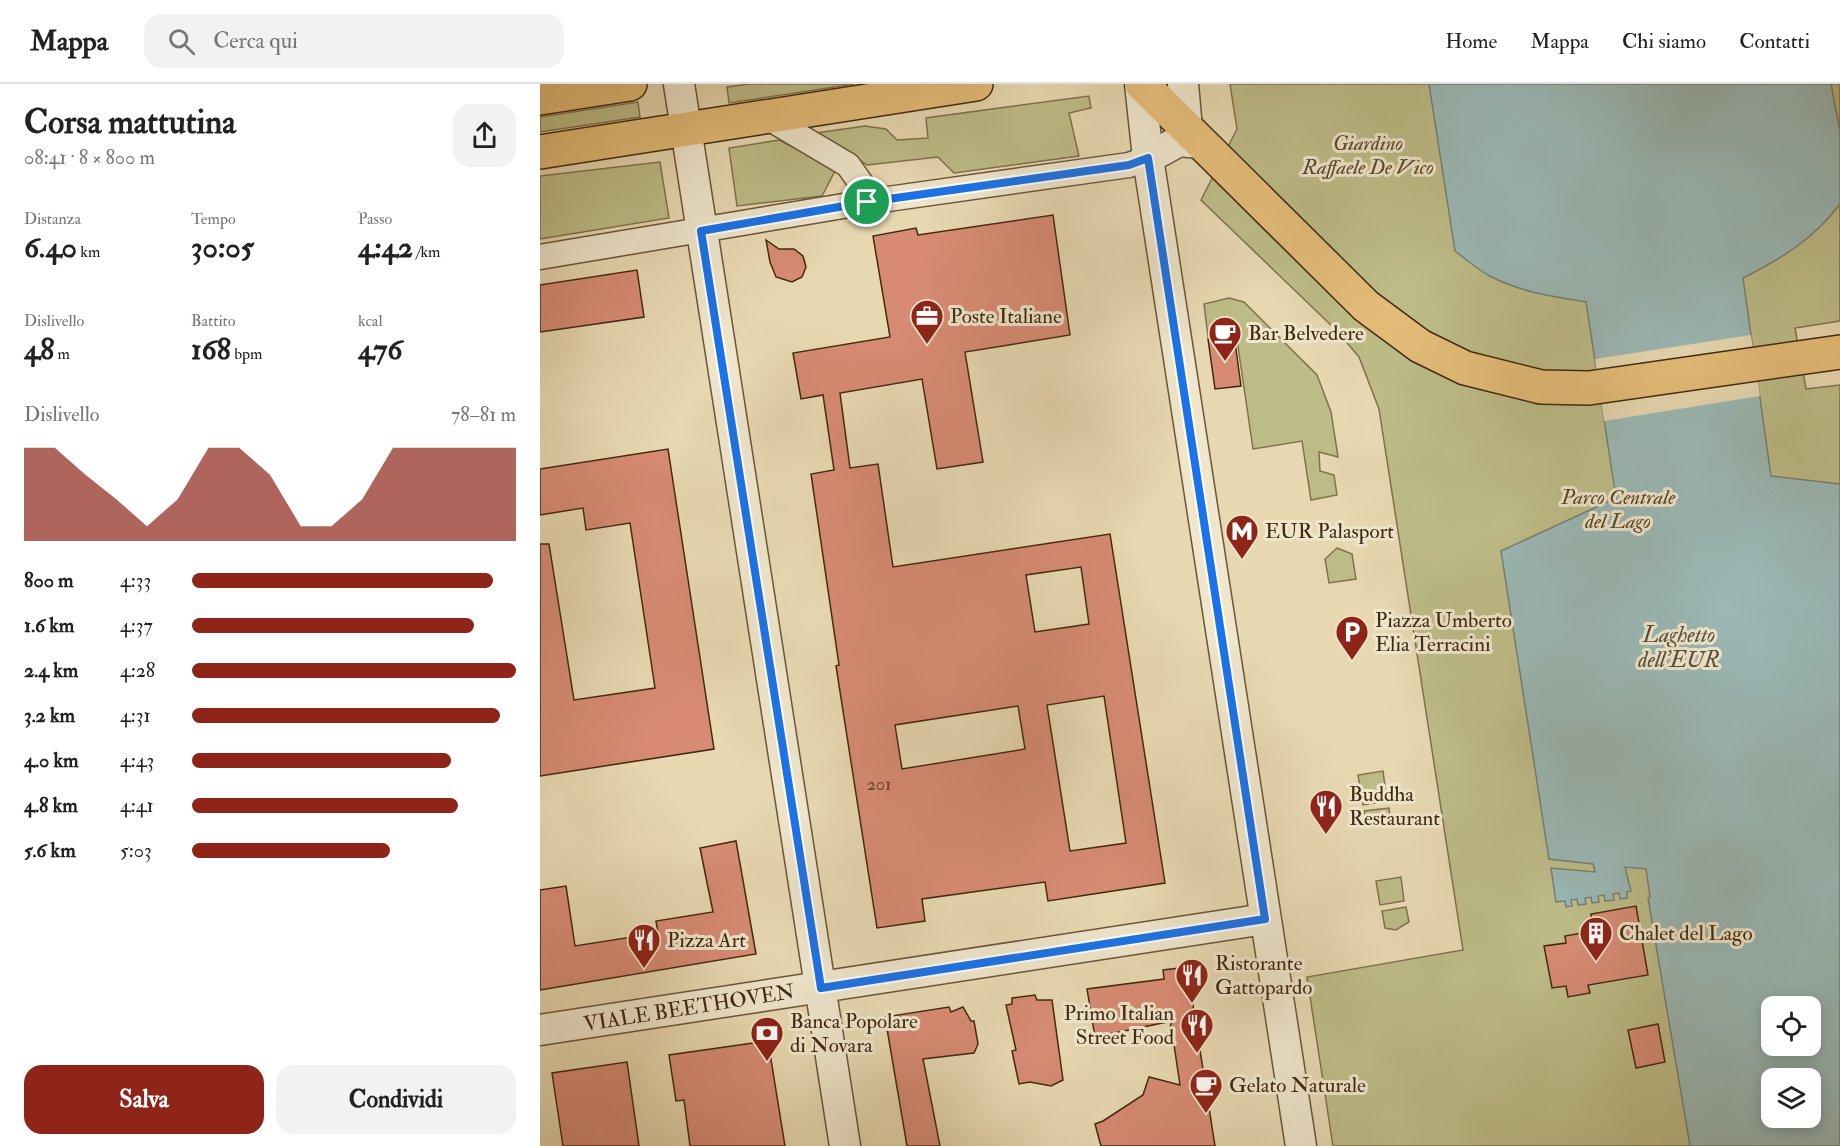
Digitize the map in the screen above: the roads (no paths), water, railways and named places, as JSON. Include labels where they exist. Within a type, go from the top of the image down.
[{"type":"main road","points":[[540,98],[630,84]]},
{"type":"main road","points":[[540,152],[976,84]]},
{"type":"main road","points":[[1141,84],[1355,296],[1387,324],[1420,346],[1466,368],[1541,387],[1603,387],[1840,352]]},
{"type":"street","points":[[679,84],[845,1146]]},
{"type":"street","points":[[1141,84],[1148,158],[1300,1146]]},
{"type":"street","points":[[540,256],[867,202],[1129,165],[1193,136],[1183,84]]},
{"type":"street","points":[[767,117],[848,165],[860,182],[867,202]]},
{"type":"street","name":"VIALE BEETHOVEN","points":[[540,1030],[1265,919]]},
{"type":"water","name":"Laghetto dell'EUR","points":[[1429,84],[1831,84],[1840,131],[1840,204],[1808,238],[1771,263],[1743,278],[1771,476],[1840,484],[1840,1146],[1690,1146],[1648,898],[1650,897],[1646,869],[1625,867],[1631,891],[1627,892],[1627,898],[1620,899],[1619,893],[1613,894],[1614,900],[1605,901],[1604,895],[1598,896],[1599,902],[1592,903],[1591,897],[1585,898],[1586,904],[1578,905],[1577,899],[1571,900],[1572,906],[1566,907],[1565,901],[1556,902],[1551,868],[1595,872],[1593,864],[1549,859],[1501,551],[1616,498],[1586,302],[1525,290],[1501,282],[1477,268],[1455,251]]},
{"type":"place","name":"Poste Italiane","points":[[927,345]]},
{"type":"place","name":"Bar Belvedere","points":[[1225,362]]},
{"type":"place","name":"EUR Palasport","points":[[1242,560]]},
{"type":"place","name":"Piazza Umberto Elia Terracini","points":[[1352,661]]},
{"type":"place","name":"Buddha Restaurant","points":[[1326,835]]},
{"type":"place","name":"Chalet del Lago","points":[[1596,962]]},
{"type":"place","name":"Pizza Art","points":[[644,969]]},
{"type":"place","name":"Ristorante Gattopardo","points":[[1192,1004]]},
{"type":"place","name":"Primo Italian Street Food","points":[[1197,1054]]},
{"type":"place","name":"Banca Popolare di Novara","points":[[767,1062]]},
{"type":"place","name":"Gelato Naturale","points":[[1206,1114]]},
{"type":"park label","name":"Giardino Raffaele De Vico","points":[[1368,155]]},
{"type":"park label","name":"Parco Centrale del Lago","points":[[1618,509]]}]
